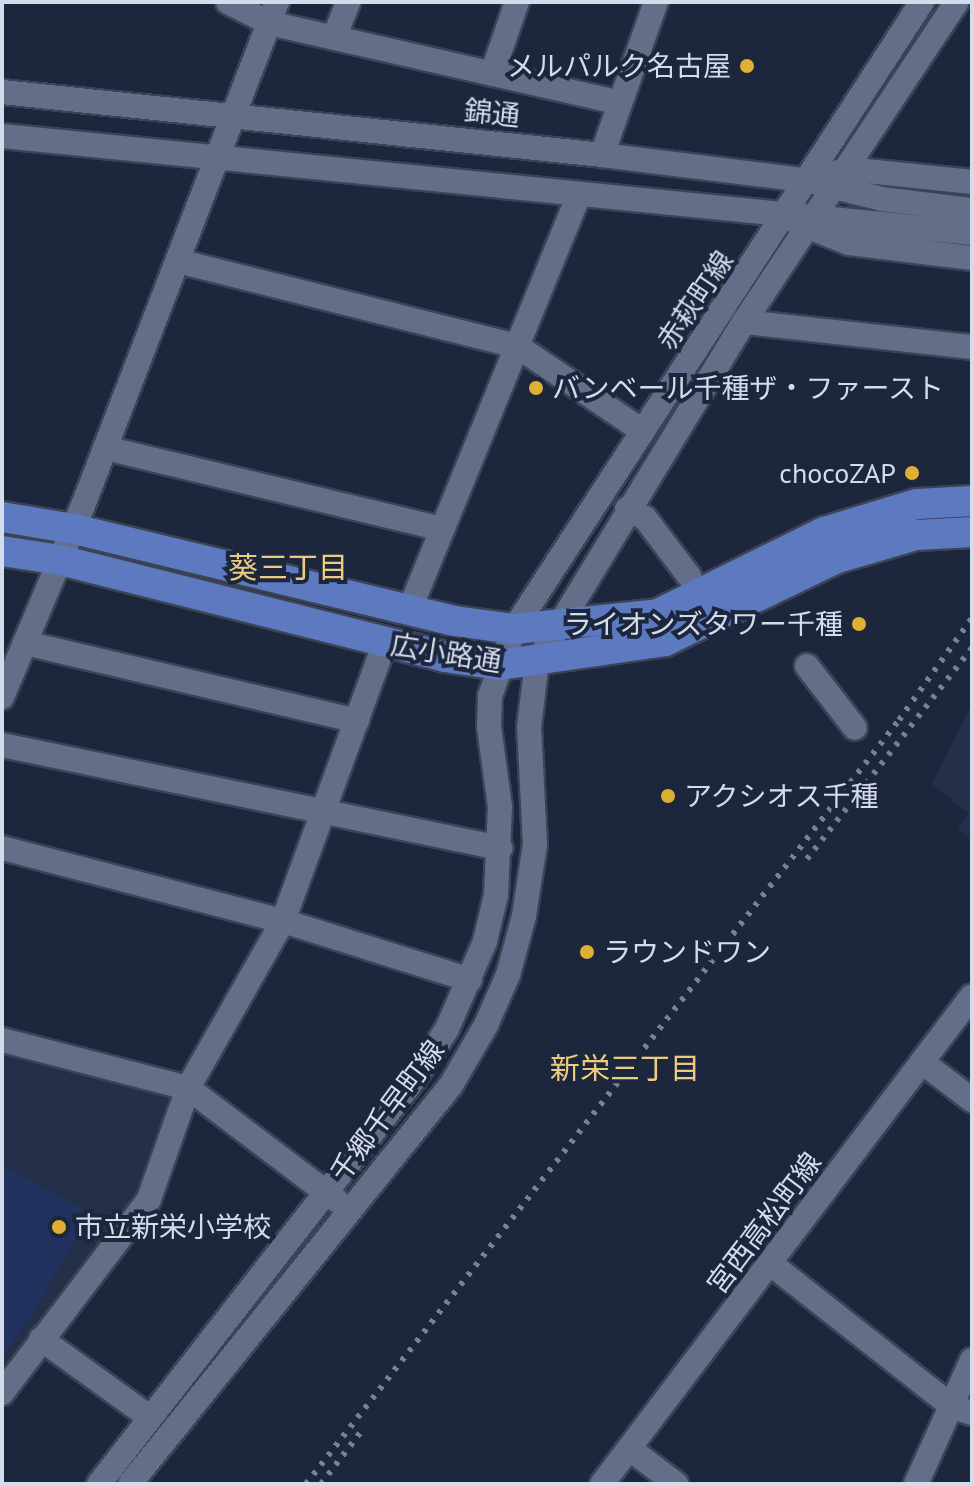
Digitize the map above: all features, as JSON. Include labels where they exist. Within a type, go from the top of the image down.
[{"type":"main road","name":"広小路通","points":[[2,517],[74,529],[409,611],[514,629],[658,614],[824,532],[917,504],[972,501]]},
{"type":"main road","name":"広小路通","points":[[2,551],[60,560],[385,643],[499,665],[537,662],[665,641],[837,558],[916,535],[972,532]]},
{"type":"street","points":[[228,2],[273,12],[335,35],[620,103]]},
{"type":"street","points":[[335,35],[348,2]]},
{"type":"street","points":[[492,74],[517,2]]},
{"type":"street","points":[[602,155],[656,2]]},
{"type":"street","name":"赤萩町線","points":[[499,665],[514,629],[641,430],[810,181],[922,2]]},
{"type":"street","name":"赤萩町線","points":[[537,662],[627,509],[744,322],[957,2]]},
{"type":"street","points":[[2,697],[74,529],[217,155],[236,115],[273,12]]},
{"type":"street","name":"錦通","points":[[2,92],[602,155],[810,181]]},
{"type":"street","points":[[2,136],[217,155],[787,216],[812,223],[849,243],[972,258]]},
{"type":"street","points":[[810,181],[841,178],[972,182]]},
{"type":"street","points":[[841,178],[970,221]]},
{"type":"street","points":[[409,611],[579,195]]},
{"type":"street","points":[[812,223],[970,221]]},
{"type":"street","points":[[178,261],[517,346],[641,430]]},
{"type":"street","points":[[744,322],[972,347]]},
{"type":"street","points":[[105,448],[442,529]]},
{"type":"street","points":[[627,509],[645,518],[689,576]]},
{"type":"street","points":[[25,643],[357,721]]},
{"type":"street","points":[[2,1393],[149,1199],[188,1088],[283,921],[385,643]]},
{"type":"street","name":"千郷千早町線","points":[[130,1484],[451,1085],[508,975],[524,916],[535,844],[529,727],[537,662]]},
{"type":"street","name":"千郷千早町線","points":[[99,1484],[324,1191],[415,1078],[470,980],[485,941],[500,848],[489,727],[499,665]]},
{"type":"street","points":[[807,666],[855,728]]},
{"type":"street","points":[[2,745],[500,848]]},
{"type":"street","points":[[2,848],[283,921],[470,980]]},
{"type":"street","name":"宮西高松町線","points":[[602,1484],[972,996]]},
{"type":"street","points":[[2,1040],[188,1088],[350,1210]]},
{"type":"street","points":[[922,1062],[972,1100]]},
{"type":"street","points":[[771,1264],[962,1410]]},
{"type":"street","points":[[41,1339],[149,1417]]},
{"type":"street","points":[[916,1484],[962,1410],[972,1360]]},
{"type":"street","points":[[630,1449],[676,1484]]},
{"type":"shaded area","points":[[972,703],[972,841],[958,830],[968,813],[932,784]]},
{"type":"shaded area","name":"市立新栄小学校","points":[[2,1052],[167,1092],[172,1103],[141,1195],[2,1380]]},
{"type":"shaded area","points":[[2,1166],[90,1213],[31,1316],[2,1355]]},
{"type":"railway","points":[[306,1484],[899,720],[972,618]]},
{"type":"railway","points":[[807,859],[972,648]]},
{"type":"railway","points":[[321,1484],[360,1433]]},
{"type":"place","name":"メルパルク名古屋","points":[[747,66]]},
{"type":"place","name":"バンベール千種ザ・ファースト","points":[[536,388]]},
{"type":"place","name":"chocoZAP","points":[[912,473]]},
{"type":"place","name":"ライオンズタワー千種","points":[[859,624]]},
{"type":"place","name":"アクシオス千種","points":[[668,796]]},
{"type":"place","name":"ラウンドワン","points":[[587,952]]},
{"type":"place","name":"市立新栄小学校","points":[[59,1227]]},
{"type":"district","name":"葵三丁目","points":[[288,567]]},
{"type":"district","name":"新栄三丁目","points":[[625,1068]]}]
